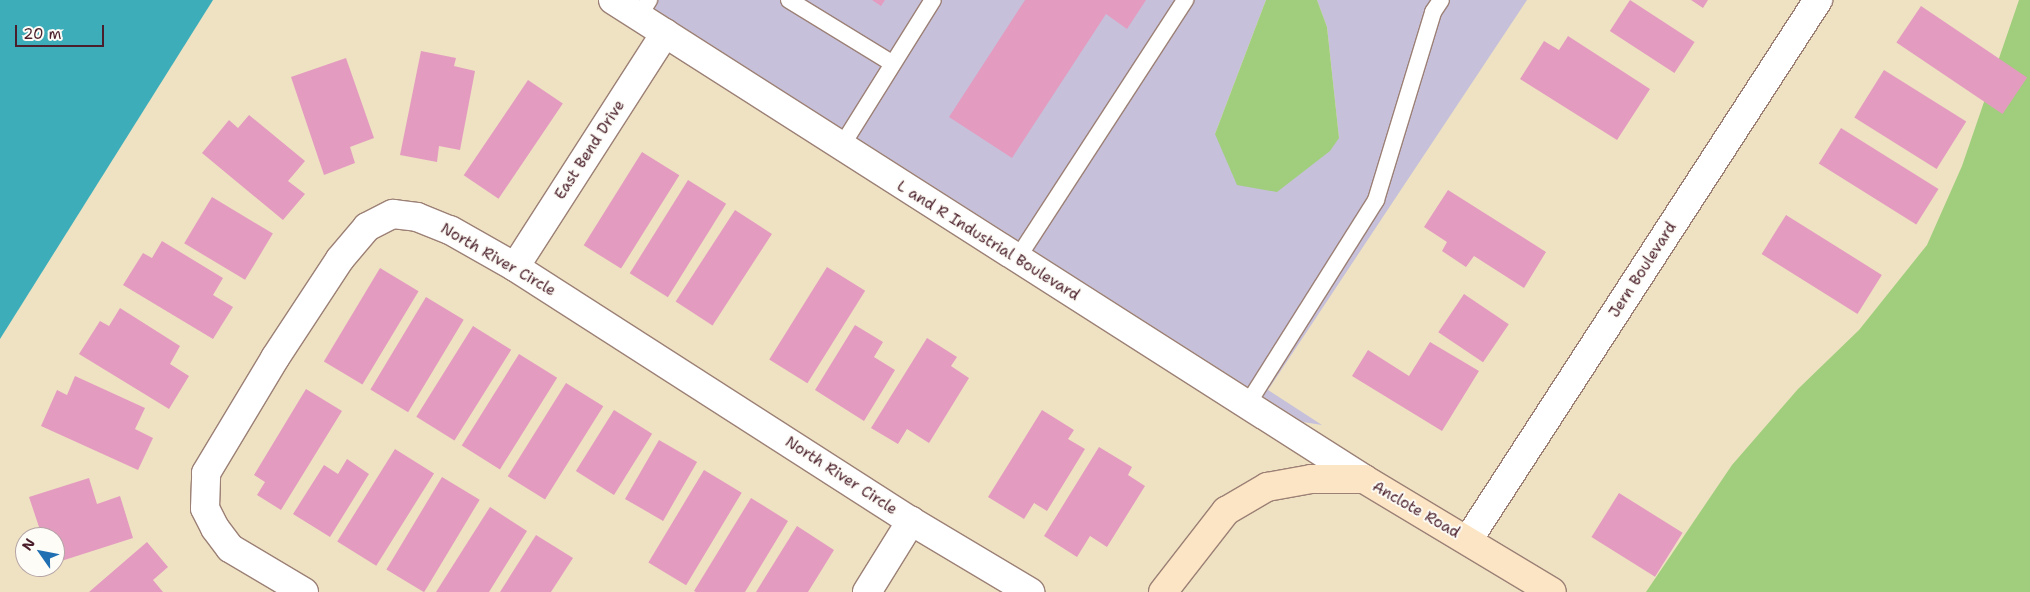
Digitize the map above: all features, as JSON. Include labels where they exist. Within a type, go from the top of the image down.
[{"type":"street","name":"L and R Industrial Boulevard","points":[[613,0],[644,8],[665,33],[1364,479]]},
{"type":"street","name":"Jern Boulevard","points":[[1468,540],[1818,0]]},
{"type":"street","name":"East Bend Drive","points":[[515,267],[665,33]]},
{"type":"street","name":"North River Circle","points":[[304,592],[230,548],[215,528],[205,508],[206,473],[275,358],[340,259],[367,227],[393,214],[417,217],[450,230],[515,267],[911,521],[1030,592]]},
{"type":"street","name":"Anclote Road","points":[[1163,592],[1226,511],[1268,487],[1311,479],[1364,479],[1552,592]]},
{"type":"street","name":"North River Circle","points":[[867,592],[911,521]]},
{"type":"lane","points":[[789,0],[892,63]]},
{"type":"lane","points":[[841,147],[933,0]]},
{"type":"lane","points":[[1017,259],[1185,0]]},
{"type":"lane","points":[[1247,405],[1376,200],[1433,12],[1441,0]]},
{"type":"shaded area","points":[[641,0],[1266,0],[1215,134],[1339,138],[1327,27],[1317,0],[1527,0],[1268,390],[1322,425],[1303,422]]},
{"type":"green space","points":[[1266,0],[1317,0],[1327,27],[1339,138],[1330,151],[1277,192],[1237,185],[1215,134]]},
{"type":"green space","points":[[2019,0],[2030,0],[2030,592],[1646,592],[1732,465],[1798,389],[1859,330],[1927,245],[1962,166]]},
{"type":"water","points":[[0,0],[213,0],[0,339]]},
{"type":"building","points":[[872,0],[885,0],[881,6]]},
{"type":"building","points":[[1025,0],[1146,0],[1127,29],[1106,14],[1012,158],[949,117]]},
{"type":"building","points":[[1630,0],[1695,42],[1674,73],[1610,31]]},
{"type":"building","points":[[1691,0],[1708,0],[1703,8]]},
{"type":"building","points":[[1921,6],[2027,78],[2003,114],[1896,42]]},
{"type":"building","points":[[1568,36],[1650,89],[1617,140],[1520,79],[1544,41],[1559,50]]},
{"type":"building","points":[[421,51],[456,58],[454,66],[475,71],[460,150],[439,146],[437,162],[400,155]]},
{"type":"building","points":[[346,58],[374,138],[350,147],[355,163],[324,175],[291,77]]},
{"type":"building","points":[[1884,70],[1966,121],[1937,169],[1854,117]]},
{"type":"building","points":[[528,80],[563,103],[499,199],[464,175]]},
{"type":"building","points":[[249,115],[305,161],[288,181],[305,194],[283,220],[202,153],[229,120],[238,128]]},
{"type":"building","points":[[1841,128],[1939,189],[1916,225],[1819,164]]},
{"type":"building","points":[[642,152],[679,175],[621,269],[584,245]]},
{"type":"building","points":[[688,180],[726,204],[668,297],[630,273]]},
{"type":"building","points":[[1448,190],[1546,252],[1524,288],[1474,256],[1466,267],[1442,251],[1447,242],[1424,227]]},
{"type":"building","points":[[212,197],[273,234],[245,280],[184,243]]},
{"type":"building","points":[[735,210],[772,234],[713,325],[676,301]]},
{"type":"building","points":[[1786,215],[1882,275],[1857,314],[1762,254]]},
{"type":"building","points":[[162,241],[223,278],[213,295],[233,307],[213,339],[123,285],[143,253],[152,258]]},
{"type":"building","points":[[827,267],[865,291],[807,383],[769,359]]},
{"type":"building","points":[[380,268],[419,291],[362,385],[324,361]]},
{"type":"building","points":[[1464,294],[1509,324],[1483,362],[1438,332]]},
{"type":"building","points":[[426,297],[464,320],[408,412],[370,390]]},
{"type":"building","points":[[120,308],[180,346],[170,364],[189,376],[169,409],[79,354],[100,321],[109,326]]},
{"type":"building","points":[[855,325],[883,342],[874,357],[895,370],[864,421],[815,390]]},
{"type":"building","points":[[473,326],[511,350],[454,441],[416,417]]},
{"type":"building","points":[[927,338],[957,357],[951,366],[969,378],[929,443],[907,429],[898,444],[871,428]]},
{"type":"building","points":[[1430,342],[1479,371],[1442,431],[1352,376],[1368,350],[1409,376]]},
{"type":"building","points":[[519,354],[557,378],[500,469],[462,446]]},
{"type":"building","points":[[75,376],[145,408],[135,429],[153,438],[138,470],[41,426],[57,390],[67,395]]},
{"type":"building","points":[[566,383],[603,406],[545,500],[508,476]]},
{"type":"building","points":[[306,389],[342,411],[281,510],[257,495],[265,482],[254,475]]},
{"type":"building","points":[[614,410],[652,434],[614,495],[576,471]]},
{"type":"building","points":[[1042,410],[1074,430],[1068,439],[1085,449],[1047,511],[1034,503],[1024,519],[988,497]]},
{"type":"building","points":[[659,440],[697,462],[663,521],[625,499]]},
{"type":"building","points":[[1099,447],[1132,467],[1128,475],[1145,486],[1107,547],[1090,536],[1077,557],[1044,536]]},
{"type":"building","points":[[395,449],[434,473],[376,566],[337,541]]},
{"type":"building","points":[[347,459],[369,474],[330,537],[293,514],[324,465],[338,474]]},
{"type":"building","points":[[704,470],[742,493],[686,585],[648,563]]},
{"type":"building","points":[[442,477],[480,500],[424,592],[386,570]]},
{"type":"building","points":[[89,478],[97,504],[120,496],[133,538],[65,560],[65,527],[39,527],[29,497]]},
{"type":"building","points":[[1619,493],[1683,533],[1655,577],[1591,537]]},
{"type":"building","points":[[751,498],[788,521],[745,592],[694,591]]},
{"type":"building","points":[[490,507],[527,531],[489,592],[436,592]]},
{"type":"building","points":[[797,526],[834,550],[808,592],[756,592]]},
{"type":"building","points":[[536,535],[573,558],[551,592],[500,592]]},
{"type":"building","points":[[147,542],[168,567],[153,580],[163,592],[89,592]]}]
